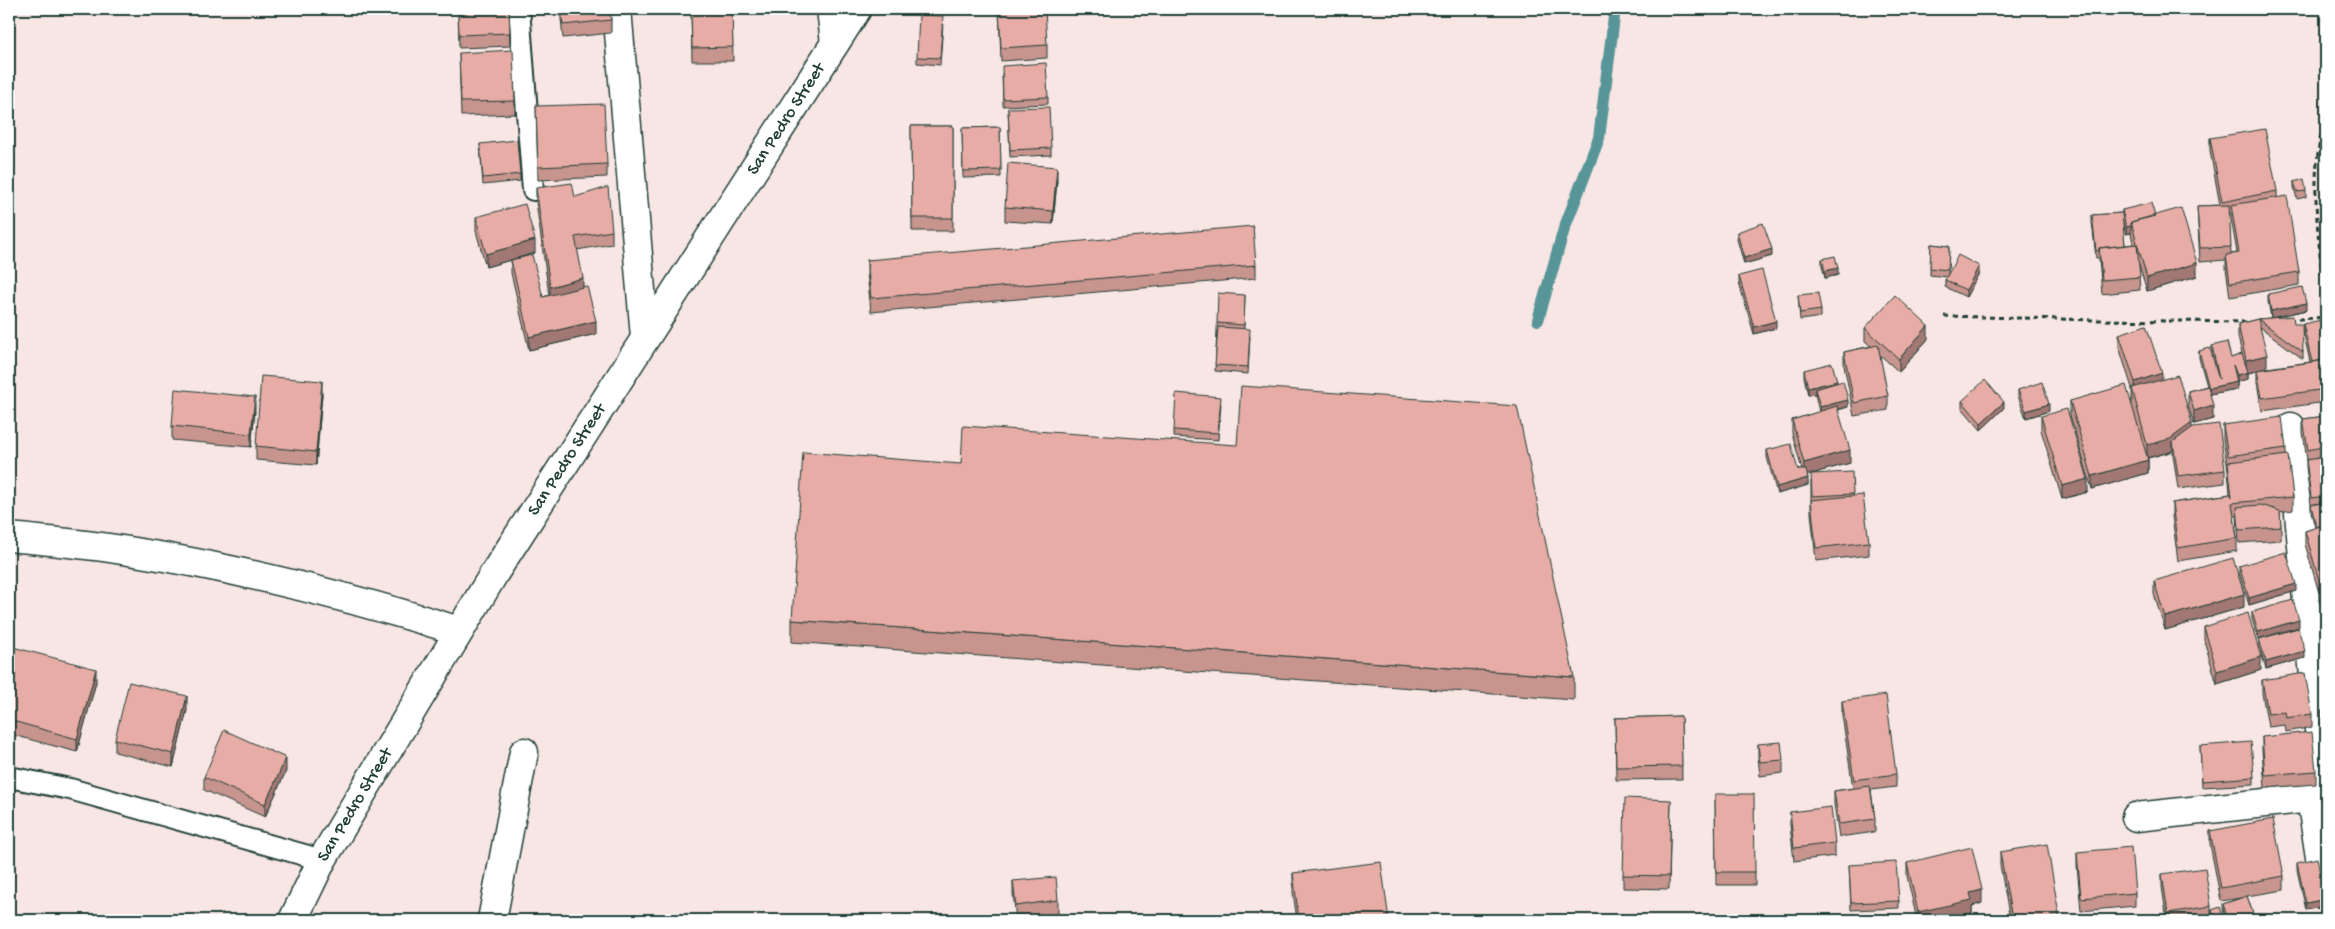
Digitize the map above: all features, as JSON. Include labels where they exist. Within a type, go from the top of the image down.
[{"type":"street","points":[[617,9],[645,337]]},
{"type":"street","points":[[831,9],[835,43]]},
{"type":"street","name":"San Pedro Street","points":[[293,920],[322,860],[459,631],[645,337],[857,9]]},
{"type":"street","points":[[2291,427],[2321,796],[2326,897]]},
{"type":"street","points":[[9,537],[128,551],[269,578],[372,604],[459,631]]},
{"type":"street","points":[[492,920],[524,752]]},
{"type":"street","points":[[2136,817],[2321,796]]},
{"type":"lane","points":[[519,9],[532,190]]},
{"type":"lane","points":[[9,777],[70,789],[322,860]]},
{"type":"path","points":[[2326,118],[2317,155],[2317,202],[2326,311]]},
{"type":"path","points":[[1944,316],[2260,322]]},
{"type":"path","points":[[2279,320],[2326,317]]},
{"type":"building","points":[[458,9],[509,9],[510,33],[459,35]]},
{"type":"building","points":[[561,9],[610,9],[611,20],[563,25]]},
{"type":"building","points":[[691,9],[732,9],[733,47],[692,48]]},
{"type":"building","points":[[999,9],[1045,9],[1047,45],[1001,48]]},
{"type":"building","points":[[919,15],[943,16],[940,58],[917,57]]},
{"type":"building","points":[[513,50],[515,101],[461,102],[459,53]]},
{"type":"building","points":[[1046,63],[1048,97],[1003,99],[1002,66]]},
{"type":"building","points":[[604,104],[607,164],[538,167],[536,106]]},
{"type":"building","points":[[1049,107],[1051,148],[1010,150],[1008,108]]},
{"type":"building","points":[[911,126],[953,126],[953,218],[912,218]]},
{"type":"building","points":[[1000,127],[1001,170],[963,171],[962,128]]},
{"type":"building","points":[[2265,129],[2277,191],[2222,202],[2210,138]]},
{"type":"building","points":[[517,140],[520,174],[483,178],[480,144]]},
{"type":"building","points":[[1008,163],[1057,167],[1053,211],[1005,207]]},
{"type":"building","points":[[2304,179],[2306,191],[2297,192],[2294,182]]},
{"type":"building","points":[[572,183],[575,197],[608,187],[612,231],[575,237],[583,278],[550,287],[536,188]]},
{"type":"building","points":[[2287,196],[2299,272],[2230,283],[2226,255],[2239,253],[2231,205]]},
{"type":"building","points":[[2151,203],[2155,216],[2131,222],[2131,226],[2126,227],[2122,210]]},
{"type":"building","points":[[525,204],[535,240],[486,254],[476,217]]},
{"type":"building","points":[[2229,205],[2231,247],[2200,248],[2197,206]]},
{"type":"building","points":[[2181,208],[2197,263],[2147,278],[2131,222]]},
{"type":"building","points":[[2122,213],[2125,245],[2099,248],[2099,251],[2096,251],[2092,215]]},
{"type":"building","points":[[1763,223],[1772,249],[1744,258],[1737,232]]},
{"type":"building","points":[[1253,226],[1256,265],[871,298],[867,260]]},
{"type":"building","points":[[1931,244],[1949,246],[1948,270],[1930,268]]},
{"type":"building","points":[[2137,244],[2140,277],[2102,280],[2099,248]]},
{"type":"building","points":[[532,255],[543,297],[587,286],[596,321],[529,337],[511,260]]},
{"type":"building","points":[[1958,255],[1979,266],[1966,290],[1945,280]]},
{"type":"building","points":[[1835,256],[1838,268],[1825,271],[1822,259]]},
{"type":"building","points":[[1762,270],[1776,321],[1754,327],[1739,276]]},
{"type":"building","points":[[2302,287],[2306,303],[2271,311],[2268,294]]},
{"type":"building","points":[[1218,293],[1245,295],[1244,325],[1217,323]]},
{"type":"building","points":[[1818,293],[1821,310],[1800,313],[1798,295]]},
{"type":"building","points":[[1895,295],[1928,326],[1899,359],[1865,328]]},
{"type":"building","points":[[2293,316],[2294,324],[2302,324],[2303,352],[2258,319]]},
{"type":"building","points":[[2258,319],[2267,355],[2246,360],[2238,324]]},
{"type":"building","points":[[2321,320],[2326,342],[2326,359],[2312,362],[2303,324]]},
{"type":"building","points":[[2146,325],[2162,373],[2135,382],[2119,334]]},
{"type":"building","points":[[1218,327],[1250,329],[1248,367],[1215,365]]},
{"type":"building","points":[[2227,342],[2231,358],[2242,354],[2248,372],[2237,375],[2233,365],[2237,382],[2209,388],[2199,351],[2210,348],[2219,379],[2212,346]]},
{"type":"building","points":[[1878,345],[1888,396],[1854,403],[1844,352]]},
{"type":"building","points":[[2326,360],[2326,389],[2262,398],[2257,370]]},
{"type":"building","points":[[1832,363],[1837,381],[1808,388],[1804,370]]},
{"type":"building","points":[[2178,375],[2192,423],[2170,439],[2147,445],[2132,388]]},
{"type":"building","points":[[261,376],[322,381],[316,452],[256,446]]},
{"type":"building","points":[[1985,380],[2004,402],[1981,423],[1962,401]]},
{"type":"building","points":[[1843,381],[1848,400],[1820,407],[1815,389]]},
{"type":"building","points":[[2042,382],[2049,404],[2026,411],[2018,390]]},
{"type":"building","points":[[2126,385],[2148,460],[2092,476],[2070,401]]},
{"type":"building","points":[[1241,386],[1517,406],[1574,677],[792,620],[803,452],[961,464],[963,426],[1237,445]]},
{"type":"building","points":[[2208,386],[2213,405],[2194,411],[2188,391]]},
{"type":"building","points":[[175,389],[255,397],[251,434],[172,426]]},
{"type":"building","points":[[1176,393],[1221,397],[1218,433],[1174,430]]},
{"type":"building","points":[[1837,406],[1850,450],[1804,463],[1792,420]]},
{"type":"building","points":[[2067,409],[2088,479],[2062,486],[2041,416]]},
{"type":"building","points":[[2326,416],[2326,446],[2308,450],[2303,419]]},
{"type":"building","points":[[2282,417],[2286,448],[2228,456],[2223,425]]},
{"type":"building","points":[[2219,424],[2225,470],[2178,476],[2173,442],[2193,427]]},
{"type":"building","points":[[1791,444],[1798,470],[1806,470],[1808,478],[1777,487],[1767,450]]},
{"type":"building","points":[[2288,455],[2293,497],[2232,503],[2237,538],[2178,548],[2172,503],[2231,494],[2232,497],[2228,462]]},
{"type":"building","points":[[2326,457],[2326,496],[2311,498],[2306,460]]},
{"type":"building","points":[[1852,472],[1853,494],[1812,496],[1811,474]]},
{"type":"building","points":[[1863,495],[1869,542],[1816,548],[1811,500]]},
{"type":"building","points":[[2326,502],[2326,524],[2316,527],[2311,505]]},
{"type":"building","points":[[2261,505],[2280,511],[2281,527],[2239,530],[2237,507]]},
{"type":"building","points":[[2326,524],[2326,578],[2319,580],[2305,531]]},
{"type":"building","points":[[2286,552],[2296,584],[2249,598],[2239,566]]},
{"type":"building","points":[[2233,558],[2244,594],[2165,617],[2154,581]]},
{"type":"building","points":[[2326,585],[2326,609],[2319,587]]},
{"type":"building","points":[[2293,600],[2299,620],[2258,632],[2252,612]]},
{"type":"building","points":[[2248,613],[2261,657],[2217,671],[2204,627]]},
{"type":"building","points":[[2326,625],[2326,643],[2322,626]]},
{"type":"building","points":[[2298,628],[2305,651],[2266,662],[2259,639]]},
{"type":"building","points":[[9,646],[96,669],[77,739],[9,720]]},
{"type":"building","points":[[2305,673],[2312,714],[2286,718],[2285,712],[2268,714],[2262,680]]},
{"type":"building","points":[[129,682],[187,696],[173,754],[115,739]]},
{"type":"building","points":[[1886,695],[1896,774],[1854,780],[1842,701]]},
{"type":"building","points":[[2326,710],[2326,738],[2321,711]]},
{"type":"building","points":[[1681,716],[1682,766],[1616,767],[1615,718]]},
{"type":"building","points":[[224,730],[286,758],[265,804],[204,777]]},
{"type":"building","points":[[2312,732],[2316,771],[2265,775],[2262,737]]},
{"type":"building","points":[[1781,742],[1783,760],[1760,762],[1758,744]]},
{"type":"building","points":[[2251,742],[2254,777],[2202,781],[2200,746]]},
{"type":"building","points":[[1870,786],[1875,819],[1839,824],[1834,791]]},
{"type":"building","points":[[1715,794],[1754,794],[1755,872],[1716,872]]},
{"type":"building","points":[[1625,798],[1671,800],[1669,876],[1623,875]]},
{"type":"building","points":[[1831,807],[1835,843],[1794,848],[1790,812]]},
{"type":"building","points":[[2273,819],[2284,876],[2221,888],[2210,831]]},
{"type":"building","points":[[2047,844],[2060,920],[2022,920],[2021,917],[2012,919],[2000,852]]},
{"type":"building","points":[[1972,847],[1982,890],[1970,893],[1972,900],[1918,912],[1907,863]]},
{"type":"building","points":[[2131,847],[2135,893],[2081,898],[2077,852]]},
{"type":"building","points":[[2317,858],[2326,899],[2306,903],[2297,863]]},
{"type":"building","points":[[1381,862],[1389,920],[1299,920],[1293,873]]},
{"type":"building","points":[[1896,862],[1899,901],[1851,903],[1849,865]]},
{"type":"building","points":[[2205,868],[2211,906],[2168,913],[2162,874]]},
{"type":"building","points":[[1056,877],[1058,900],[1016,906],[1013,881]]},
{"type":"building","points":[[2247,896],[2255,920],[2228,920],[2223,904]]},
{"type":"building","points":[[2220,907],[2224,920],[2215,920],[2212,910]]},
{"type":"building","points":[[2146,914],[2147,920],[2114,920]]},
{"type":"building","points":[[2211,914],[2213,920],[2185,920]]},
{"type":"building","points":[[1961,915],[1962,920],[1930,920]]},
{"type":"waterway","points":[[1538,320],[1564,229],[1599,138],[1615,9]]}]
